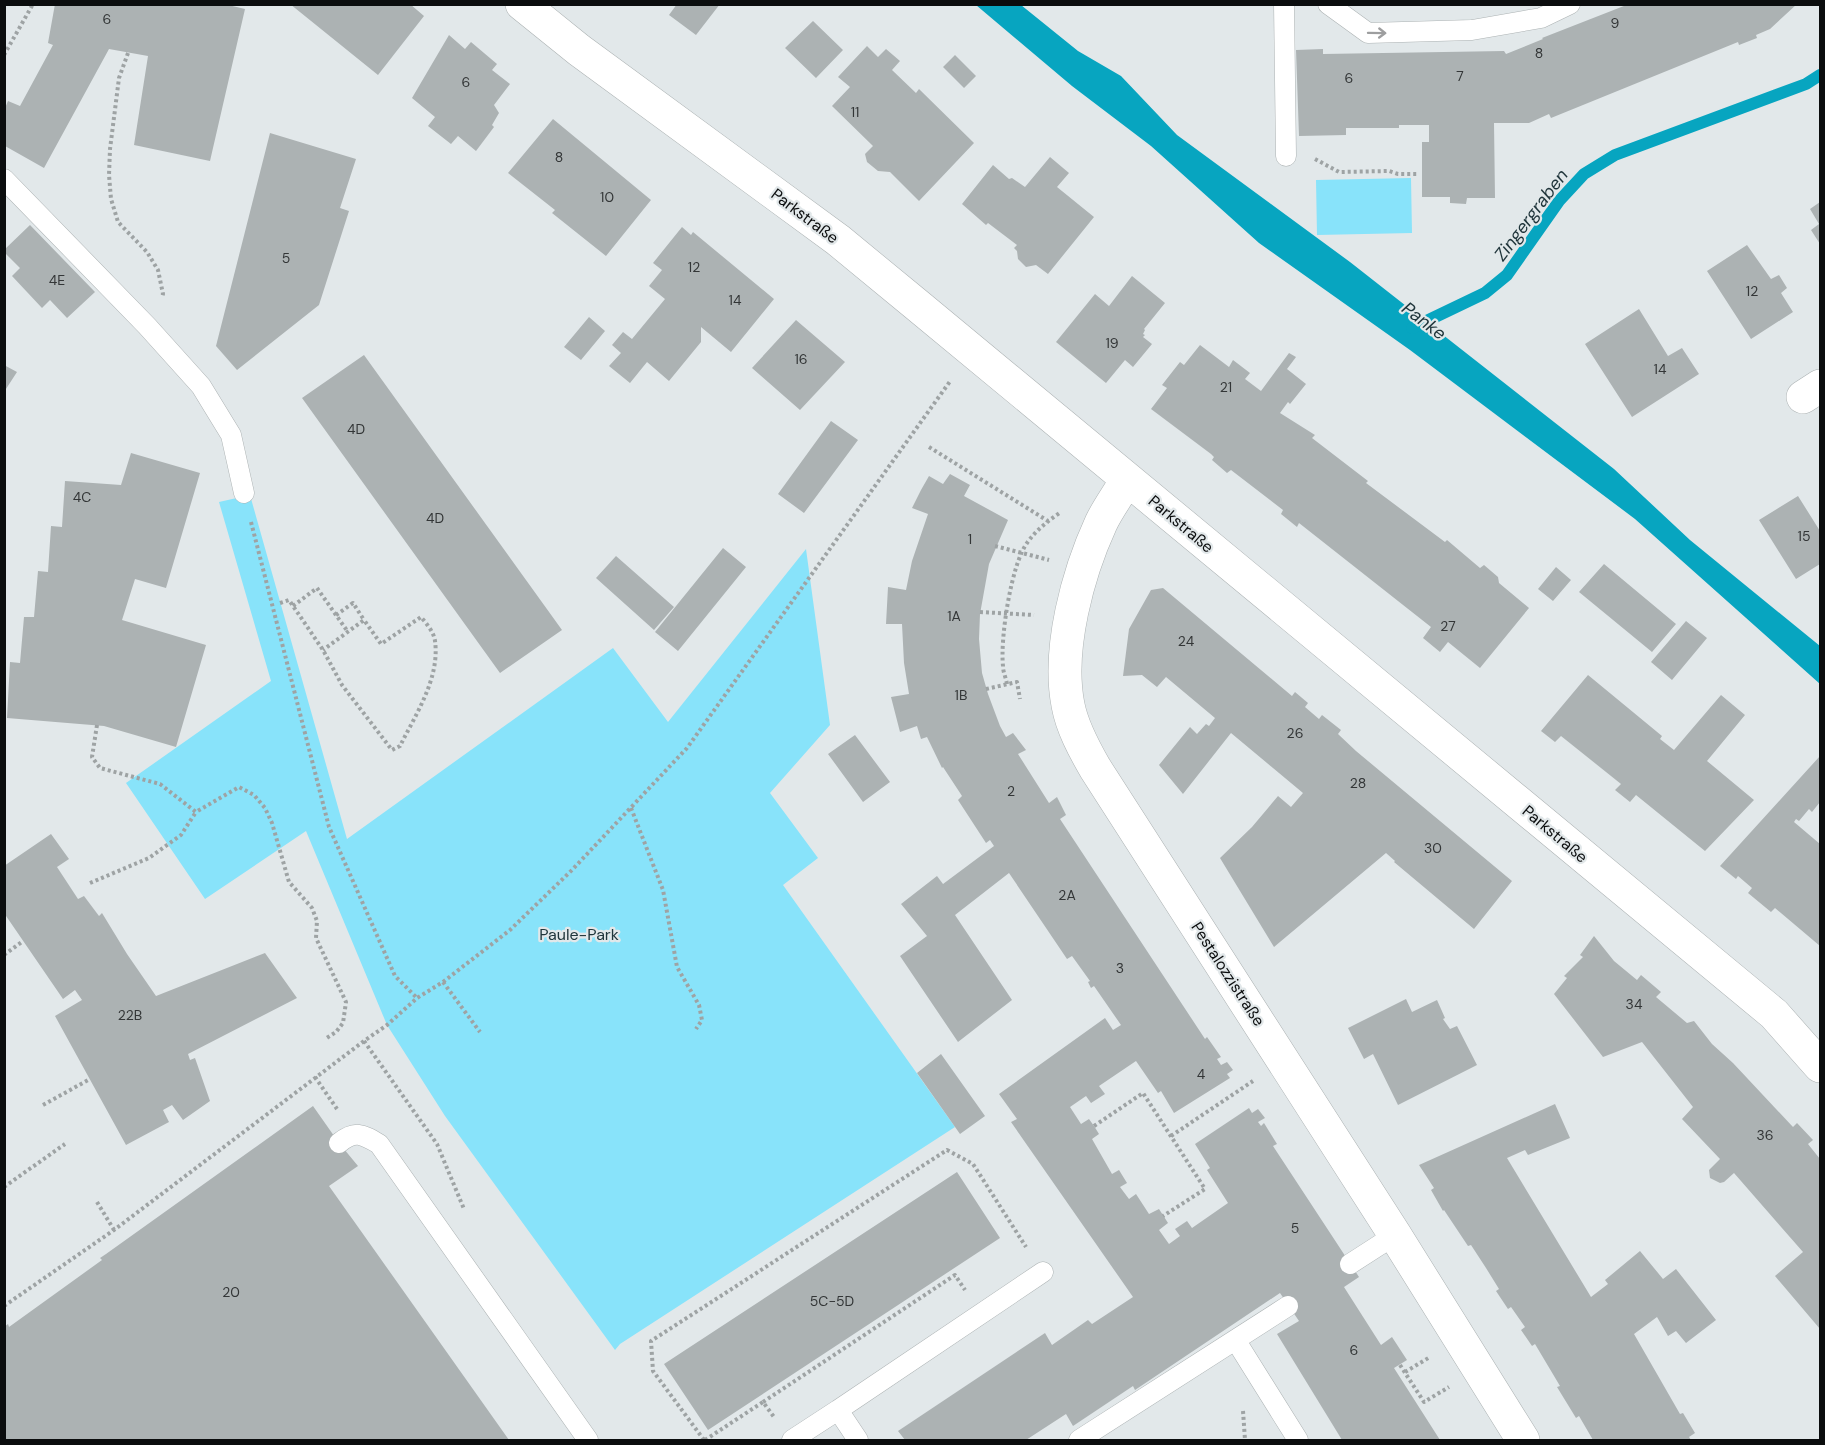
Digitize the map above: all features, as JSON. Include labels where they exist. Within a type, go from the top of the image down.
[{"type":"street","name":"Parkstraße","points":[[522,4],[579,50],[838,240],[1774,1014],[1821,1066]]},
{"type":"street","name":"Pestalozzistraße","points":[[1127,479],[1102,520],[1086,559],[1068,635],[1065,680],[1068,706],[1078,734],[1095,768],[1395,1235],[1523,1440]]},
{"type":"lane","points":[[1284,4],[1286,156]]},
{"type":"lane","points":[[1328,4],[1368,33],[1472,30],[1541,18],[1570,4]]},
{"type":"lane","points":[[4,179],[147,326],[201,386],[231,435],[244,493]]},
{"type":"lane","points":[[346,1138],[364,1136],[379,1144],[588,1440]]},
{"type":"lane","points":[[1350,1264],[1395,1235]]},
{"type":"lane","points":[[792,1440],[1043,1272]]},
{"type":"lane","points":[[1079,1440],[1288,1306]]},
{"type":"lane","points":[[1236,1341],[1298,1440]]},
{"type":"lane","points":[[837,1410],[858,1440]]},
{"type":"path","points":[[4,55],[33,4]]},
{"type":"path","points":[[128,53],[119,78],[109,175],[111,200],[118,222],[147,252],[158,270],[163,294],[159,313],[147,326]]},
{"type":"path","points":[[1286,156],[1306,155],[1339,172],[1389,171],[1398,174],[1417,174]]},
{"type":"path","points":[[4,1306],[114,1230],[387,1025],[417,998],[443,982],[510,930],[572,870],[687,748],[957,372]]},
{"type":"path","points":[[929,447],[1048,520]]},
{"type":"path","points":[[244,493],[329,827],[395,976],[417,998]]},
{"type":"path","points":[[1007,684],[1003,666],[1007,613],[1011,585],[1021,553],[1038,529],[1061,512]]},
{"type":"path","points":[[995,546],[1052,561]]},
{"type":"path","points":[[293,606],[317,588],[348,632]]},
{"type":"path","points":[[280,603],[289,600],[323,650],[342,685],[393,750],[400,746],[431,680],[434,670],[435,639],[421,617],[381,644],[352,603],[336,615]]},
{"type":"path","points":[[980,612],[1041,615]]},
{"type":"path","points":[[323,650],[364,620]]},
{"type":"path","points":[[986,689],[1017,682],[1020,699]]},
{"type":"path","points":[[97,725],[92,757],[100,768],[160,784],[196,812]]},
{"type":"path","points":[[90,883],[149,858],[181,835],[196,812],[239,787],[254,795],[265,808],[272,823],[289,882],[312,908],[316,921],[316,938],[346,1002],[343,1023],[336,1032],[324,1039]]},
{"type":"path","points":[[631,808],[663,890],[677,967],[699,1005],[702,1020],[696,1029]]},
{"type":"path","points":[[4,955],[23,941]]},
{"type":"path","points":[[443,982],[480,1032]]},
{"type":"path","points":[[315,1077],[346,1138]]},
{"type":"path","points":[[43,1104],[90,1078]]},
{"type":"path","points":[[1171,1136],[1259,1078]]},
{"type":"path","points":[[1094,1126],[1143,1093],[1205,1189],[1163,1216]]},
{"type":"path","points":[[4,1187],[65,1144]]},
{"type":"path","points":[[981,1314],[955,1275],[704,1440],[653,1371],[651,1341],[947,1150],[973,1164],[1043,1272]]},
{"type":"path","points":[[97,1202],[114,1230]]},
{"type":"path","points":[[1405,1372],[1436,1353]]},
{"type":"path","points":[[1400,1365],[1424,1402],[1455,1383]]},
{"type":"path","points":[[763,1402],[776,1421]]},
{"type":"path","points":[[1244,1420],[1245,1440]]},
{"type":"green space","points":[[1411,178],[1412,233],[1317,235],[1316,180]]},
{"type":"green space","name":"Paule-Park","points":[[250,495],[347,839],[613,648],[668,722],[806,549],[830,725],[770,793],[818,858],[783,885],[955,1127],[620,1344],[615,1350],[445,1116],[387,1025],[306,831],[205,899],[126,783],[271,681],[219,502]]},
{"type":"water","name":"Panke","points":[[976,5],[1021,5],[1078,51],[1121,76],[1177,135],[1350,262],[1614,469],[1690,540],[1820,646],[1820,684],[1635,519],[1410,350],[1259,243],[1151,146],[1072,86]]},
{"type":"building","points":[[55,4],[224,4],[245,9],[210,161],[134,145],[148,56],[109,49],[44,168],[5,146],[5,108],[8,101],[20,106],[53,45],[48,43]]},
{"type":"building","points":[[290,4],[410,4],[424,16],[378,75]]},
{"type":"building","points":[[677,4],[720,4],[696,35],[669,15]]},
{"type":"building","points":[[1629,4],[1797,4],[1770,29],[1756,35],[1757,38],[1739,45],[1738,42],[1551,118],[1549,114],[1529,123],[1494,123],[1495,198],[1467,198],[1466,204],[1450,203],[1450,197],[1422,197],[1422,142],[1429,142],[1429,125],[1399,125],[1399,128],[1346,128],[1346,135],[1299,136],[1296,50],[1323,49],[1323,54],[1504,51],[1506,54]]},
{"type":"building","points":[[813,21],[843,50],[816,78],[785,48]]},
{"type":"building","points":[[449,35],[465,49],[471,42],[497,64],[492,70],[510,84],[494,105],[499,113],[492,125],[494,127],[476,151],[458,136],[451,144],[428,126],[435,117],[412,98]]},
{"type":"building","points":[[867,46],[878,57],[886,49],[900,61],[892,70],[916,93],[919,89],[974,143],[919,201],[890,172],[878,171],[867,162],[865,154],[873,146],[832,106],[850,87],[838,77]]},
{"type":"building","points":[[955,55],[976,76],[964,88],[943,67]]},
{"type":"building","points":[[553,119],[651,200],[606,256],[552,213],[555,210],[508,173]]},
{"type":"building","points":[[270,133],[356,159],[340,208],[349,211],[319,305],[237,370],[216,346]]},
{"type":"building","points":[[1050,157],[1069,173],[1057,187],[1094,217],[1048,274],[1036,265],[1026,267],[1018,259],[1014,248],[1017,245],[988,223],[986,225],[962,204],[993,165],[1009,179],[1012,178],[1025,187]]},
{"type":"building","points":[[1820,202],[1820,244],[1811,230],[1819,224],[1810,209]]},
{"type":"building","points":[[30,225],[95,292],[67,318],[50,300],[42,308],[12,276],[20,268],[4,250]]},
{"type":"building","points":[[682,227],[691,235],[693,232],[774,299],[731,352],[701,327],[701,342],[669,381],[647,362],[630,383],[609,366],[621,353],[612,345],[623,332],[632,339],[665,299],[649,286],[662,270],[653,263]]},
{"type":"building","points":[[1747,245],[1771,279],[1779,275],[1787,288],[1781,293],[1793,312],[1751,339],[1707,271]]},
{"type":"building","points":[[1132,276],[1165,303],[1144,329],[1143,337],[1152,344],[1133,367],[1125,360],[1106,383],[1056,342],[1095,294],[1109,306]]},
{"type":"building","points":[[1639,309],[1668,356],[1682,348],[1699,374],[1632,417],[1585,344]]},
{"type":"building","points":[[589,317],[605,331],[581,360],[564,347]]},
{"type":"building","points":[[796,320],[845,362],[800,410],[752,368]]},
{"type":"building","points":[[1200,345],[1229,367],[1233,360],[1250,373],[1245,379],[1261,391],[1289,353],[1296,357],[1287,369],[1306,384],[1280,413],[1315,435],[1312,438],[1368,481],[1366,483],[1445,542],[1447,540],[1480,568],[1484,565],[1498,577],[1499,583],[1529,608],[1480,668],[1448,642],[1440,652],[1423,638],[1431,627],[1299,523],[1297,527],[1281,514],[1283,510],[1231,470],[1227,473],[1212,460],[1214,457],[1211,454],[1151,409],[1167,388],[1162,385],[1180,362],[1184,365]]},
{"type":"building","points":[[364,355],[562,630],[500,673],[302,398]]},
{"type":"building","points":[[4,365],[17,372],[4,392]]},
{"type":"building","points":[[831,421],[858,440],[804,513],[778,494]]},
{"type":"building","points":[[131,453],[200,473],[166,588],[135,579],[122,620],[206,645],[176,747],[104,726],[7,718],[10,662],[20,663],[24,617],[34,617],[38,571],[48,572],[51,526],[62,527],[65,481],[121,485]]},
{"type":"building","points":[[950,474],[970,485],[964,496],[1008,520],[989,564],[980,614],[979,639],[982,673],[1000,726],[1006,737],[1013,733],[1026,750],[1018,754],[1049,803],[1057,797],[1066,815],[1060,819],[1205,1039],[1207,1037],[1221,1057],[1217,1059],[1221,1065],[1227,1062],[1233,1070],[1227,1074],[1230,1078],[1174,1113],[1161,1091],[1158,1093],[1136,1061],[1099,1086],[1105,1094],[1091,1103],[1086,1096],[1070,1107],[1081,1124],[1089,1119],[1094,1126],[1099,1134],[1092,1139],[1112,1174],[1119,1170],[1127,1183],[1120,1187],[1129,1199],[1136,1194],[1149,1214],[1159,1209],[1168,1223],[1159,1230],[1169,1244],[1180,1236],[1175,1229],[1187,1221],[1192,1228],[1228,1203],[1207,1170],[1210,1168],[1195,1144],[1249,1108],[1252,1113],[1258,1109],[1265,1118],[1258,1122],[1261,1126],[1264,1123],[1277,1144],[1273,1146],[1359,1277],[1344,1287],[1381,1345],[1392,1337],[1407,1360],[1394,1368],[1440,1440],[1342,1440],[1277,1334],[1299,1321],[1280,1293],[1135,1390],[1133,1386],[1073,1426],[1066,1414],[1026,1440],[905,1440],[898,1431],[1045,1333],[1052,1345],[1088,1320],[1092,1324],[1133,1297],[1011,1122],[1017,1119],[999,1094],[1105,1018],[1113,1030],[1121,1025],[1094,986],[1091,988],[1088,982],[1090,981],[1072,956],[1067,959],[1009,873],[955,915],[1012,1000],[958,1042],[900,956],[927,936],[901,904],[937,876],[943,884],[994,846],[990,840],[986,843],[958,800],[962,796],[942,768],[927,737],[921,739],[917,726],[900,732],[891,697],[909,694],[904,663],[902,624],[886,624],[888,587],[906,590],[912,561],[928,514],[912,508],[921,490],[929,476],[943,484]]},
{"type":"building","points":[[1798,496],[1820,531],[1820,564],[1796,579],[1759,520]]},
{"type":"building","points":[[723,548],[746,567],[678,651],[655,632]]},
{"type":"building","points":[[616,556],[674,607],[654,630],[596,578]]},
{"type":"building","points":[[1604,564],[1676,624],[1652,652],[1579,592]]},
{"type":"building","points":[[1556,567],[1571,580],[1553,601],[1538,589]]},
{"type":"building","points":[[1163,588],[1292,696],[1295,692],[1308,703],[1305,707],[1319,719],[1322,715],[1341,730],[1338,734],[1356,751],[1512,881],[1474,929],[1386,853],[1274,947],[1220,858],[1252,827],[1278,796],[1291,807],[1303,793],[1231,733],[1183,794],[1159,765],[1190,727],[1197,734],[1206,724],[1209,726],[1215,718],[1166,677],[1157,687],[1142,675],[1123,676],[1129,629],[1151,590]]},
{"type":"building","points":[[1686,621],[1707,638],[1672,680],[1651,662]]},
{"type":"building","points":[[1588,675],[1662,736],[1660,739],[1674,750],[1721,695],[1745,715],[1707,761],[1754,800],[1705,851],[1636,795],[1630,802],[1615,790],[1621,784],[1561,736],[1555,742],[1541,731]]},
{"type":"building","points":[[855,735],[890,782],[863,802],[828,754]]},
{"type":"building","points":[[1820,756],[1820,802],[1812,812],[1809,809],[1799,821],[1796,819],[1794,822],[1820,844],[1820,946],[1775,908],[1771,912],[1748,893],[1752,888],[1738,876],[1736,879],[1720,866]]},
{"type":"building","points":[[51,834],[69,859],[57,867],[78,899],[84,896],[99,916],[102,913],[156,996],[265,953],[297,998],[188,1054],[190,1060],[195,1058],[210,1101],[183,1120],[172,1105],[163,1110],[169,1122],[126,1145],[55,1016],[82,1000],[75,990],[63,999],[4,913],[4,866]]},
{"type":"building","points":[[1594,936],[1614,961],[1637,980],[1641,975],[1661,992],[1656,997],[1687,1023],[1694,1021],[1712,1044],[1793,1127],[1797,1123],[1813,1140],[1808,1144],[1820,1159],[1820,1329],[1775,1276],[1803,1252],[1734,1173],[1720,1183],[1710,1178],[1709,1170],[1720,1159],[1682,1119],[1693,1107],[1642,1042],[1603,1057],[1554,994],[1567,978],[1564,976],[1583,957],[1580,955]]},
{"type":"building","points":[[1406,999],[1412,1012],[1437,1000],[1445,1018],[1443,1019],[1450,1029],[1457,1026],[1477,1065],[1398,1105],[1373,1054],[1364,1059],[1348,1028]]},
{"type":"building","points":[[941,1054],[985,1116],[960,1134],[917,1073]]},
{"type":"building","points":[[1555,1104],[1570,1138],[1528,1155],[1525,1150],[1507,1158],[1591,1297],[1608,1284],[1605,1280],[1640,1251],[1663,1279],[1676,1269],[1716,1320],[1686,1343],[1676,1331],[1668,1336],[1657,1317],[1634,1334],[1680,1414],[1683,1413],[1695,1433],[1689,1437],[1691,1440],[1593,1440],[1579,1416],[1576,1418],[1557,1387],[1560,1386],[1535,1344],[1532,1346],[1521,1330],[1525,1327],[1511,1307],[1508,1309],[1496,1291],[1499,1289],[1471,1245],[1468,1246],[1443,1211],[1431,1190],[1434,1188],[1419,1165]]},
{"type":"building","points":[[313,1106],[358,1166],[329,1186],[509,1440],[4,1440],[4,1327],[8,1324],[9,1327],[102,1260],[100,1258]]},
{"type":"building","points":[[957,1172],[1000,1238],[708,1430],[664,1364]]},
{"type":"waterway","name":"Zingergraben","points":[[1412,328],[1485,293],[1507,275],[1559,201],[1584,174],[1615,155],[1806,84],[1820,75]]}]
